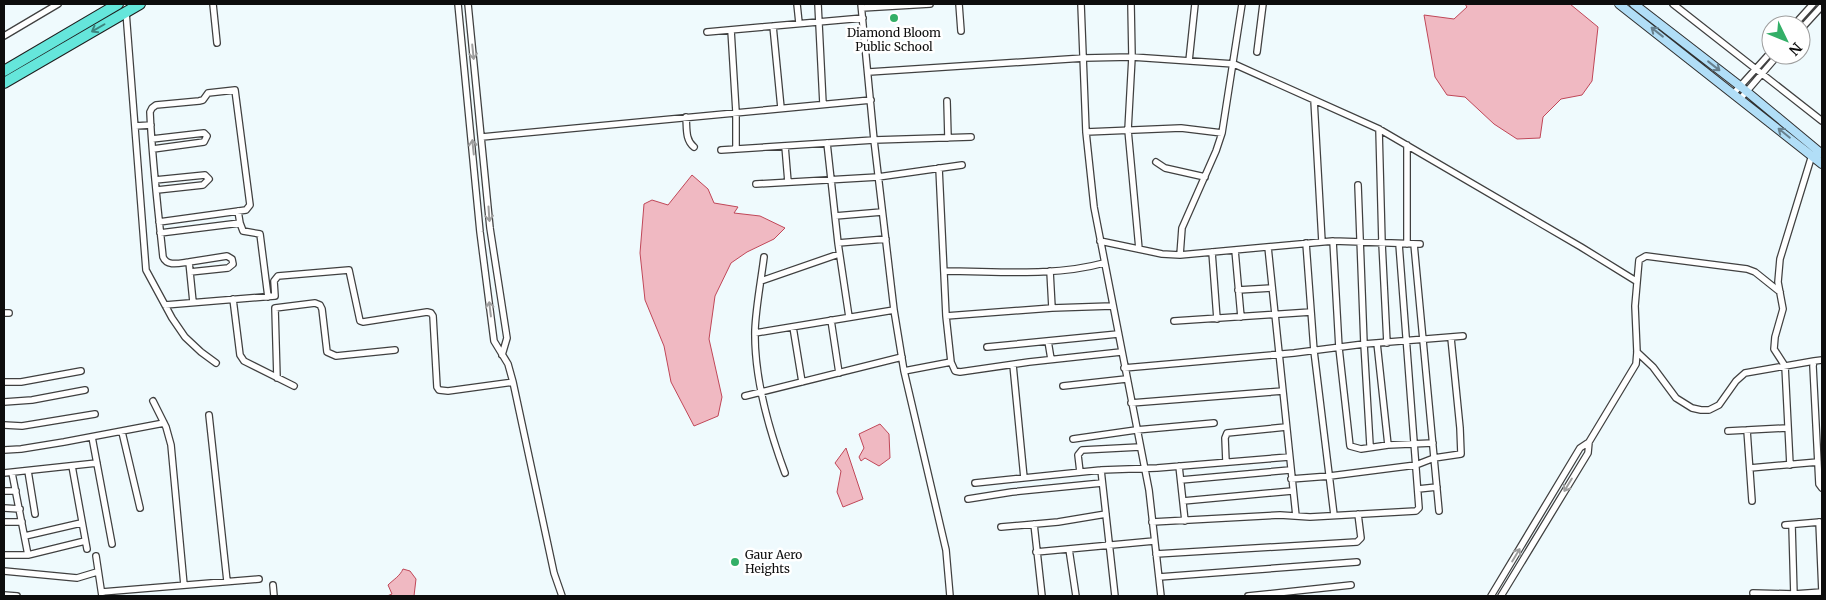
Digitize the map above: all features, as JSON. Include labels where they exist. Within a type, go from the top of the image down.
[{"type":"highway","points":[[4,70],[118,4]]},
{"type":"highway","points":[[4,83],[140,4]]},
{"type":"main road","points":[[1619,4],[1741,98],[1822,164]]},
{"type":"main road","points":[[1638,5],[1822,154]]},
{"type":"street","points":[[4,36],[58,4]]},
{"type":"street","points":[[213,4],[217,43]]},
{"type":"street","points":[[458,4],[480,232],[494,341],[508,364],[513,382],[554,573],[562,596]]},
{"type":"street","points":[[468,4],[490,228],[507,338],[502,355]]},
{"type":"street","points":[[797,4],[799,23]]},
{"type":"street","points":[[818,4],[823,104]]},
{"type":"street","points":[[930,4],[861,6],[878,177],[894,310],[904,371],[946,550],[950,596]]},
{"type":"street","points":[[959,4],[961,31]]},
{"type":"street","points":[[1081,4],[1086,132],[1091,190],[1144,468],[1161,596]]},
{"type":"street","points":[[1131,4],[1132,57],[1128,130],[1139,249]]},
{"type":"street","points":[[1189,61],[1195,4]]},
{"type":"street","points":[[1180,255],[1182,228],[1216,151],[1222,132],[1242,4]]},
{"type":"street","points":[[1257,52],[1263,4]]},
{"type":"street","points":[[1673,4],[1822,121]]},
{"type":"street","points":[[1803,15],[1813,4]]},
{"type":"street","points":[[1811,19],[1822,6]]},
{"type":"street","points":[[126,12],[146,270],[172,318],[193,346],[216,363]]},
{"type":"street","points":[[707,32],[863,18]]},
{"type":"street","points":[[773,26],[781,108]]},
{"type":"street","points":[[731,30],[736,112],[736,149]]},
{"type":"street","points":[[869,72],[1084,58],[1132,57],[1234,64],[1379,129],[1636,281]]},
{"type":"street","points":[[1741,98],[1743,89],[1761,63]]},
{"type":"street","points":[[1734,93],[1743,89],[1762,74],[1770,65]]},
{"type":"street","points":[[159,222],[246,210],[250,205],[234,90],[208,93],[203,100],[199,101],[156,105],[150,112],[157,190],[159,222],[160,233],[164,261],[169,263],[227,256],[232,258],[233,264],[228,268],[190,272]]},
{"type":"street","points":[[468,100],[478,100]]},
{"type":"street","points":[[482,137],[871,100]]},
{"type":"street","points":[[1314,100],[1322,242]]},
{"type":"street","points":[[947,101],[948,138]]},
{"type":"street","points":[[686,117],[687,138],[694,147]]},
{"type":"street","points":[[136,126],[151,125]]},
{"type":"street","points":[[1086,132],[1181,128],[1222,132]]},
{"type":"street","points":[[1379,129],[1387,343]]},
{"type":"street","points":[[152,139],[204,133],[207,136],[204,142],[153,149]]},
{"type":"street","points":[[721,150],[874,140],[971,137]]},
{"type":"street","points":[[827,143],[839,254],[849,317]]},
{"type":"street","points":[[1407,145],[1414,244],[1439,511]]},
{"type":"street","points":[[784,146],[788,182]]},
{"type":"street","points":[[1790,465],[1785,366],[1774,348],[1783,309],[1778,282],[1780,258],[1812,155]]},
{"type":"street","points":[[1156,162],[1165,168],[1205,177]]},
{"type":"street","points":[[756,184],[878,177],[962,165]]},
{"type":"street","points":[[939,168],[946,316],[952,362],[956,371],[1122,352]]},
{"type":"street","points":[[156,180],[205,174],[209,179],[203,184],[157,190]]},
{"type":"street","points":[[1358,185],[1370,445]]},
{"type":"street","points":[[238,211],[242,231],[260,234],[268,297]]},
{"type":"street","points":[[835,216],[882,212]]},
{"type":"street","points":[[160,233],[240,223]]},
{"type":"street","points":[[838,243],[886,239]]},
{"type":"street","points":[[1100,241],[1162,254],[1180,255],[1333,241],[1414,244]]},
{"type":"street","points":[[1333,241],[1339,348],[1350,446],[1361,449],[1388,444],[1433,443]]},
{"type":"street","points":[[1306,243],[1314,351],[1334,516]]},
{"type":"street","points":[[1152,522],[1280,515],[1310,517],[1416,511],[1420,505],[1399,244]]},
{"type":"street","points":[[1268,247],[1296,516]]},
{"type":"street","points":[[1235,250],[1241,317]]},
{"type":"street","points":[[1212,252],[1217,319]]},
{"type":"street","points":[[761,281],[839,254]]},
{"type":"street","points":[[1491,596],[1580,448],[1589,442],[1634,370],[1638,352],[1635,316],[1639,260],[1646,256],[1747,269],[1754,272],[1780,292]]},
{"type":"street","points":[[764,257],[755,333],[762,392],[769,425],[785,473]]},
{"type":"street","points":[[189,262],[193,302]]},
{"type":"street","points":[[945,271],[1050,271],[1088,267],[1104,263]]},
{"type":"street","points":[[277,378],[274,281],[278,276],[349,270],[360,320],[363,322],[427,312],[431,313],[433,316],[437,387],[439,390],[442,392],[513,382]]},
{"type":"street","points":[[1050,271],[1052,308]]},
{"type":"street","points":[[1238,290],[1272,288]]},
{"type":"street","points":[[165,305],[275,296]]},
{"type":"street","points":[[232,299],[240,355],[244,361],[294,386]]},
{"type":"street","points":[[275,308],[315,303],[320,305],[327,352],[336,356],[395,350]]},
{"type":"street","points":[[946,316],[1052,308],[1112,306]]},
{"type":"street","points":[[755,333],[894,310]]},
{"type":"street","points":[[1174,321],[1312,312]]},
{"type":"street","points":[[831,320],[839,373]]},
{"type":"street","points":[[793,326],[802,382]]},
{"type":"street","points":[[987,347],[1118,334]]},
{"type":"street","points":[[1124,368],[1463,336]]},
{"type":"street","points":[[1291,478],[1330,476],[1416,465],[1434,458],[1461,454],[1451,338]]},
{"type":"street","points":[[1048,341],[1051,359]]},
{"type":"street","points":[[1377,343],[1388,444]]},
{"type":"street","points":[[1638,352],[1676,398],[1692,408],[1701,410],[1709,410],[1719,405],[1736,381],[1745,373],[1822,360]]},
{"type":"street","points":[[745,396],[902,357]]},
{"type":"street","points":[[1814,361],[1819,484],[1822,488]]},
{"type":"street","points":[[904,371],[952,362]]},
{"type":"street","points":[[1013,364],[1024,478]]},
{"type":"street","points":[[4,382],[21,382],[81,371]]},
{"type":"street","points":[[1063,386],[1126,379]]},
{"type":"street","points":[[4,402],[32,400],[85,390]]},
{"type":"street","points":[[1131,403],[1283,391]]},
{"type":"street","points":[[153,401],[164,422],[171,445],[184,585]]},
{"type":"street","points":[[4,425],[22,426],[95,414]]},
{"type":"street","points":[[209,415],[227,581]]},
{"type":"street","points":[[4,450],[21,449],[122,432],[164,422]]},
{"type":"street","points":[[1073,439],[1136,430],[1214,423]]},
{"type":"street","points":[[1226,462],[1225,438],[1227,432],[1286,427]]},
{"type":"street","points":[[1728,430],[1788,428]]},
{"type":"street","points":[[1747,430],[1752,501]]},
{"type":"street","points":[[122,432],[140,508]]},
{"type":"street","points":[[92,437],[112,544]]},
{"type":"street","points":[[1501,596],[1588,453],[1589,442]]},
{"type":"street","points":[[1080,472],[1078,455],[1082,450],[1140,446]]},
{"type":"street","points":[[975,483],[1101,470],[1289,457]]},
{"type":"street","points":[[1750,468],[1818,462]]},
{"type":"street","points":[[4,473],[97,463]]},
{"type":"street","points":[[72,466],[87,550]]},
{"type":"street","points":[[1179,466],[1185,521]]},
{"type":"street","points":[[1101,470],[1115,596]]},
{"type":"street","points":[[1181,480],[1290,470]]},
{"type":"street","points":[[28,471],[35,514]]},
{"type":"street","points":[[12,473],[28,555]]},
{"type":"street","points":[[968,499],[1012,492],[1102,483]]},
{"type":"street","points":[[1418,488],[1437,487]]},
{"type":"street","points":[[4,491],[16,491]]},
{"type":"street","points":[[1183,501],[1292,491]]},
{"type":"street","points":[[4,508],[20,509]]},
{"type":"street","points":[[1001,527],[1058,522],[1106,514]]},
{"type":"street","points":[[1156,554],[1357,542],[1360,538],[1358,514]]},
{"type":"street","points":[[4,522],[22,522]]},
{"type":"street","points":[[1753,593],[1794,595],[1819,593],[1820,522],[1788,525],[1794,595]]},
{"type":"street","points":[[25,536],[82,523]]},
{"type":"street","points":[[1034,524],[1042,596]]},
{"type":"street","points":[[4,555],[28,555],[85,541]]},
{"type":"street","points":[[1036,552],[1154,542]]},
{"type":"street","points":[[1069,549],[1076,596]]},
{"type":"street","points":[[96,556],[97,572],[102,594],[259,579]]},
{"type":"street","points":[[1159,577],[1356,562]]},
{"type":"street","points":[[4,571],[77,578],[97,572]]},
{"type":"street","points":[[273,584],[274,596]]},
{"type":"street","points":[[1248,596],[1351,585]]},
{"type":"street","points":[[4,595],[17,596]]},
{"type":"shaded area","points":[[1465,4],[1570,4],[1598,27],[1592,81],[1582,95],[1561,99],[1543,117],[1540,138],[1517,139],[1494,124],[1465,97],[1447,95],[1435,77],[1424,15],[1454,19],[1467,7]]},
{"type":"shaded area","points":[[692,175],[708,189],[714,203],[738,207],[734,213],[760,216],[785,228],[774,239],[747,252],[731,263],[715,296],[709,339],[722,397],[718,416],[694,426],[671,382],[664,346],[645,300],[640,253],[644,204],[652,200],[668,205]]},
{"type":"shaded area","points":[[880,424],[889,434],[890,458],[879,466],[865,458],[861,461],[859,457],[864,448],[859,434]]},
{"type":"shaded area","points":[[846,448],[863,499],[843,507],[837,492],[841,471],[835,463]]},
{"type":"shaded area","points":[[403,569],[410,571],[416,579],[414,596],[387,596],[392,594],[388,585]]},
{"type":"place","name":"Diamond Bloom Public School","points":[[894,18]]},
{"type":"place","name":"Gaur Aero Heights","points":[[735,562]]}]
